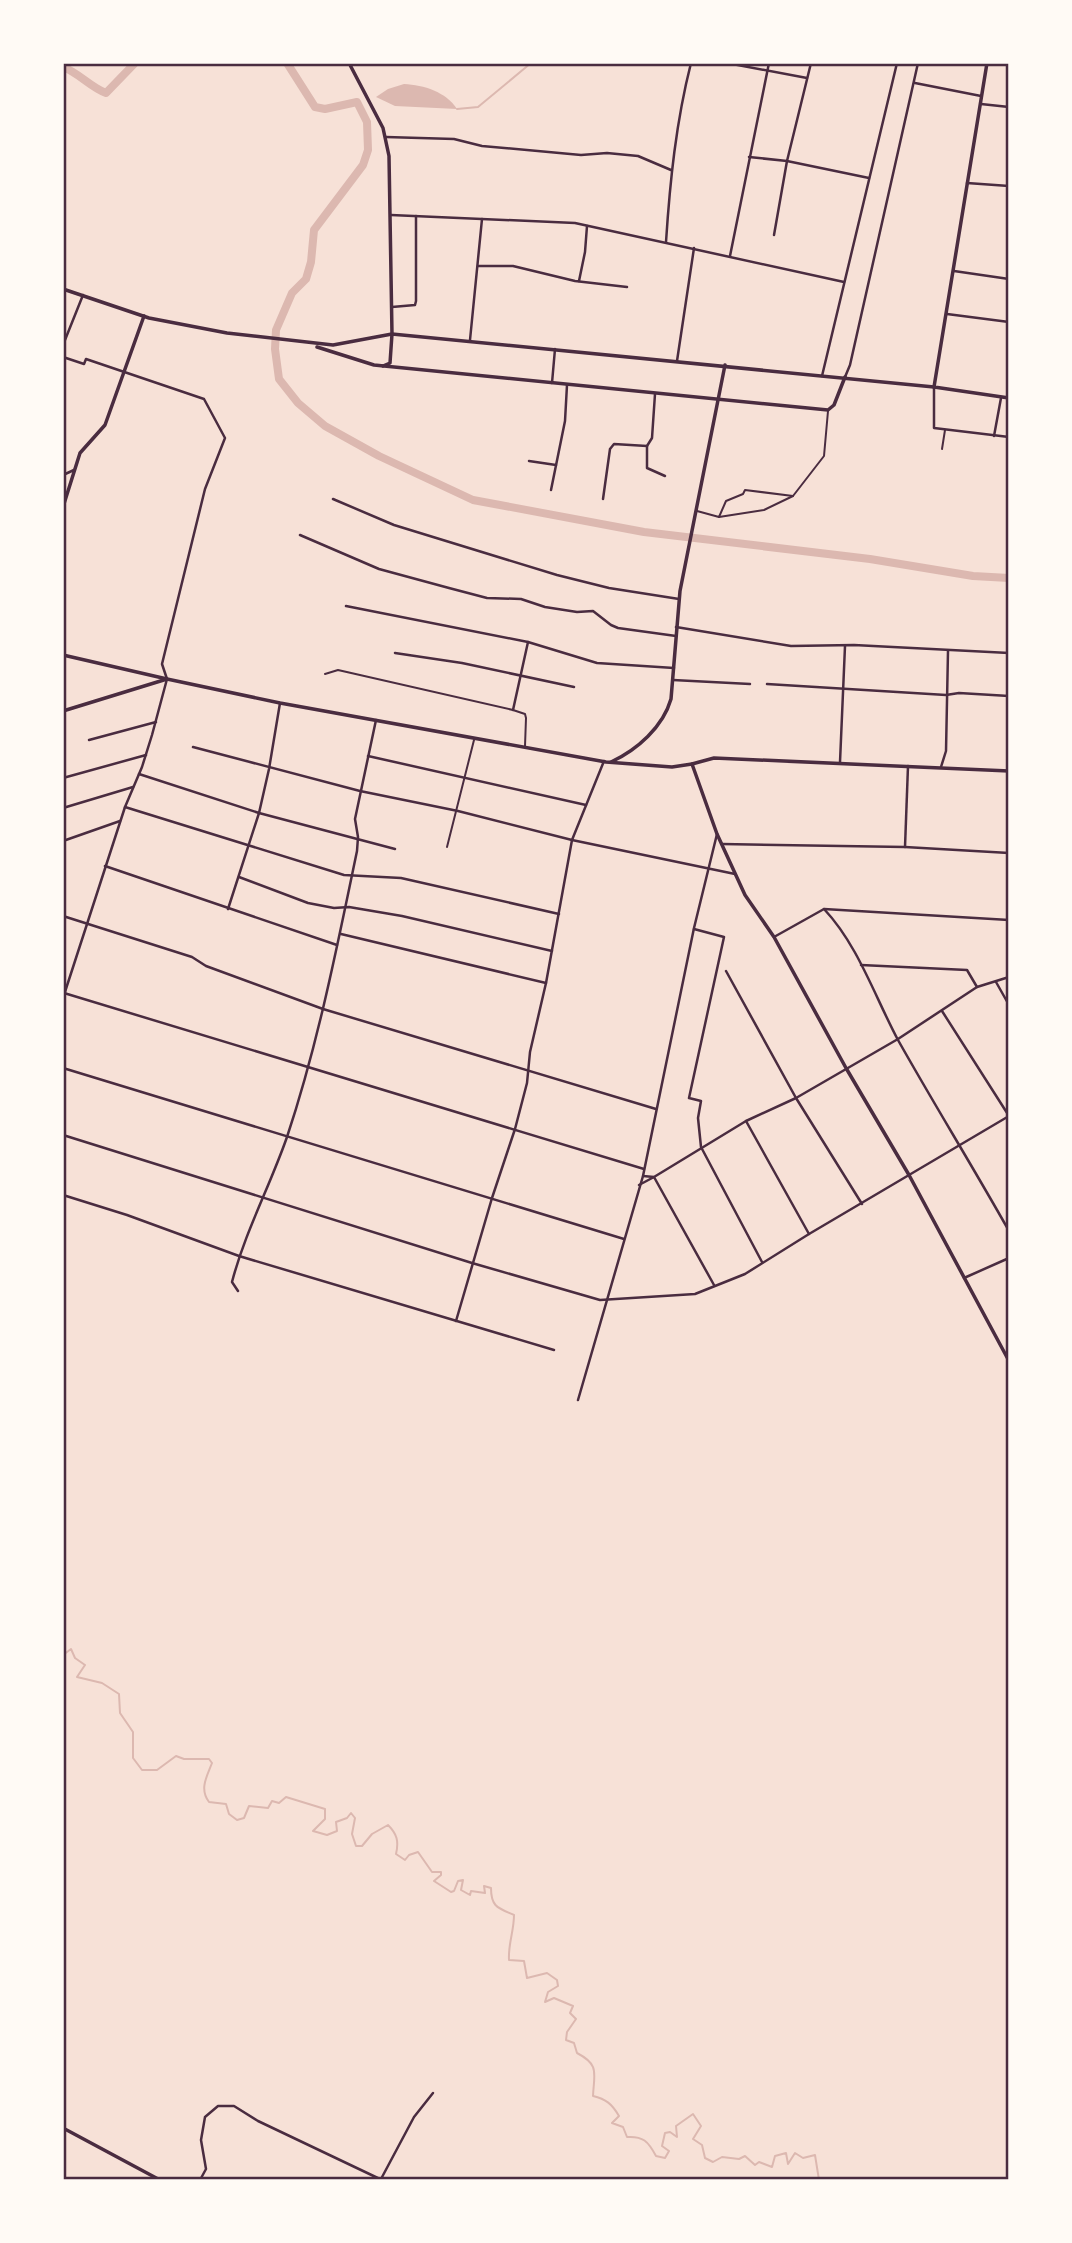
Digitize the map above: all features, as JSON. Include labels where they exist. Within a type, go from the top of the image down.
[{"type":"street","points":[[349,63],[371,100],[386,137],[391,215],[392,334],[390,363],[383,366]]},
{"type":"street","points":[[667,242],[671,170],[682,98],[691,63]]},
{"type":"street","points":[[727,63],[807,78]]},
{"type":"street","points":[[730,256],[769,63]]},
{"type":"street","points":[[774,235],[787,161],[811,63]]},
{"type":"street","points":[[822,376],[897,63]]},
{"type":"street","points":[[311,344],[342,356],[383,366],[830,410],[853,353],[918,63]]},
{"type":"street","points":[[987,63],[934,387],[934,428],[1009,437]]},
{"type":"street","points":[[914,82],[981,96]]},
{"type":"street","points":[[979,103],[1009,107]]},
{"type":"street","points":[[386,137],[454,139],[482,146],[581,155],[607,153],[638,156],[671,170]]},
{"type":"street","points":[[749,158],[787,161],[870,178]]},
{"type":"street","points":[[967,183],[1009,187]]},
{"type":"street","points":[[391,215],[575,223],[844,282]]},
{"type":"street","points":[[392,307],[415,305],[416,216]]},
{"type":"street","points":[[470,340],[482,219]]},
{"type":"street","points":[[579,281],[587,226]]},
{"type":"street","points":[[677,361],[694,248]]},
{"type":"street","points":[[478,266],[513,266],[579,281],[627,287]]},
{"type":"street","points":[[953,271],[1009,279]]},
{"type":"street","points":[[63,289],[144,316],[184,326],[282,341],[342,344],[392,334],[470,340],[845,377],[1009,398]]},
{"type":"street","points":[[63,345],[83,295]]},
{"type":"street","points":[[946,314],[1009,322]]},
{"type":"street","points":[[63,507],[80,453],[105,425],[144,316]]},
{"type":"street","points":[[342,344],[342,356]]},
{"type":"street","points":[[552,383],[555,349]]},
{"type":"street","points":[[63,357],[84,364],[86,359],[204,399],[225,438],[205,489],[162,664],[167,679],[156,722],[120,821],[63,998]]},
{"type":"street","points":[[611,762],[650,735],[668,711],[679,599],[725,366]]},
{"type":"street","points":[[551,490],[565,421],[567,385]]},
{"type":"street","points":[[655,394],[653,438],[647,446],[647,468],[665,476]]},
{"type":"street","points":[[994,436],[1001,397]]},
{"type":"street","points":[[603,499],[610,449],[614,444],[647,446]]},
{"type":"street","points":[[529,461],[556,465]]},
{"type":"street","points":[[63,475],[74,470]]},
{"type":"street","points":[[333,499],[394,525],[557,575],[608,588],[679,599]]},
{"type":"street","points":[[300,535],[379,569],[449,588],[487,598],[522,599],[545,607],[577,612],[593,611],[618,628],[676,636]]},
{"type":"street","points":[[346,606],[528,642],[597,663],[674,668]]},
{"type":"street","points":[[676,627],[791,646],[854,645],[1009,653]]},
{"type":"street","points":[[513,710],[528,642]]},
{"type":"street","points":[[840,762],[845,646]]},
{"type":"street","points":[[941,767],[946,751],[948,651]]},
{"type":"street","points":[[395,653],[462,663],[574,687]]},
{"type":"street","points":[[63,655],[280,703],[627,764],[692,764],[713,758],[1009,771]]},
{"type":"street","points":[[63,712],[167,679]]},
{"type":"street","points":[[673,680],[750,684]]},
{"type":"street","points":[[767,684],[946,695],[959,693],[1009,696]]},
{"type":"street","points":[[228,909],[259,813],[270,769],[280,703]]},
{"type":"street","points":[[238,1291],[232,1282],[239,1256],[287,1137],[323,1009],[352,875],[358,837],[355,819],[376,720]]},
{"type":"street","points":[[89,740],[156,722]]},
{"type":"street","points":[[193,747],[360,791],[735,874]]},
{"type":"street","points":[[627,764],[628,752]]},
{"type":"street","points":[[63,778],[146,755]]},
{"type":"street","points":[[369,756],[586,805]]},
{"type":"street","points":[[456,1321],[515,1129],[546,983],[572,840],[604,761]]},
{"type":"street","points":[[692,764],[717,834],[745,895],[774,937],[909,1175],[1009,1361]]},
{"type":"street","points":[[905,847],[908,765]]},
{"type":"street","points":[[139,774],[259,813],[358,837],[395,849]]},
{"type":"street","points":[[63,808],[133,788]]},
{"type":"street","points":[[125,807],[344,875],[401,878],[559,914]]},
{"type":"street","points":[[63,841],[120,821]]},
{"type":"street","points":[[578,1400],[644,1169],[694,929],[717,834]]},
{"type":"street","points":[[722,844],[905,847],[1009,853]]},
{"type":"street","points":[[105,866],[337,945]]},
{"type":"street","points":[[239,877],[308,903],[440,924],[552,951]]},
{"type":"street","points":[[774,937],[824,909],[1009,920]]},
{"type":"street","points":[[824,909],[834,919],[861,965],[898,1039],[1009,1231]]},
{"type":"street","points":[[63,916],[192,957],[206,966],[323,1009],[656,1109]]},
{"type":"street","points":[[694,929],[724,937],[689,1098],[701,1101],[698,1118],[701,1147],[762,1262]]},
{"type":"street","points":[[340,933],[546,983]]},
{"type":"street","points":[[861,965],[967,970],[977,987]]},
{"type":"street","points":[[726,971],[796,1098],[862,1205]]},
{"type":"street","points":[[639,1185],[746,1121],[796,1098],[898,1039],[977,987],[1009,977]]},
{"type":"street","points":[[996,982],[1009,1005]]},
{"type":"street","points":[[64,993],[644,1169]]},
{"type":"street","points":[[63,1135],[472,1264],[596,1299],[695,1294],[745,1274],[1009,1116],[942,1010]]},
{"type":"street","points":[[63,1068],[624,1239]]},
{"type":"street","points":[[746,1121],[810,1234]]},
{"type":"street","points":[[642,1176],[654,1177]]},
{"type":"street","points":[[654,1177],[714,1286]]},
{"type":"street","points":[[63,1195],[239,1256],[554,1350]]},
{"type":"street","points":[[964,1278],[1009,1258]]},
{"type":"street","points":[[201,2180],[206,2169],[201,2140],[205,2117],[218,2106],[234,2106],[258,2121],[382,2180],[414,2118],[433,2093]]},
{"type":"street","points":[[63,2128],[160,2180]]},
{"type":"lane","points":[[696,510],[719,517],[764,510],[793,496],[824,456],[830,410]]},
{"type":"lane","points":[[942,449],[946,429]]},
{"type":"lane","points":[[719,517],[726,501],[743,494],[745,490],[793,496]]},
{"type":"lane","points":[[325,674],[338,670],[525,714],[524,747]]},
{"type":"lane","points":[[447,847],[474,739]]},
{"type":"shaded area","points":[[404,84],[434,90],[447,98],[457,109],[395,106],[376,97],[388,89]]},
{"type":"waterway","points":[[63,67],[106,93],[135,63]]},
{"type":"waterway","points":[[287,63],[315,107],[325,109],[357,102],[367,122],[368,150],[363,165],[314,230],[311,262],[306,279],[292,293],[276,330],[275,349],[279,379],[298,403],[325,426],[379,456],[473,500],[644,532],[870,559],[973,576],[1009,578]]},
{"type":"waterway","points":[[457,109],[478,107],[531,63]]},
{"type":"waterway","points":[[63,1655],[71,1649],[75,1658],[85,1665],[77,1677],[102,1683],[119,1694],[120,1713],[133,1732],[133,1758],[142,1770],[157,1770],[176,1756],[184,1759],[209,1759],[212,1763],[205,1783],[206,1797],[209,1802],[226,1804],[229,1814],[237,1820],[244,1818],[249,1806],[268,1808],[272,1801],[279,1803],[286,1797],[325,1809],[325,1819],[313,1831],[327,1835],[337,1831],[336,1822],[347,1818],[351,1813],[355,1818],[352,1834],[356,1846],[362,1846],[372,1834],[388,1825],[396,1838],[396,1854],[405,1860],[409,1855],[418,1852],[432,1872],[441,1872],[434,1881],[451,1892],[458,1881],[463,1880],[461,1890],[470,1895],[471,1891],[485,1893],[484,1886],[491,1888],[496,1906],[514,1915],[509,1960],[524,1961],[527,1978],[547,1973],[557,1980],[558,1986],[548,1992],[545,2002],[554,1998],[573,2006],[570,2013],[576,2019],[567,2032],[566,2040],[574,2043],[577,2053],[592,2066],[593,2096],[605,2100],[614,2108],[619,2116],[612,2123],[623,2127],[627,2137],[641,2139],[648,2143],[656,2156],[665,2158],[669,2151],[662,2146],[665,2133],[670,2132],[677,2137],[676,2126],[693,2114],[701,2126],[693,2139],[702,2145],[705,2158],[713,2162],[722,2157],[739,2159],[745,2156],[755,2165],[759,2162],[772,2167],[775,2156],[786,2153],[788,2164],[795,2153],[803,2158],[815,2155],[819,2180]]}]
